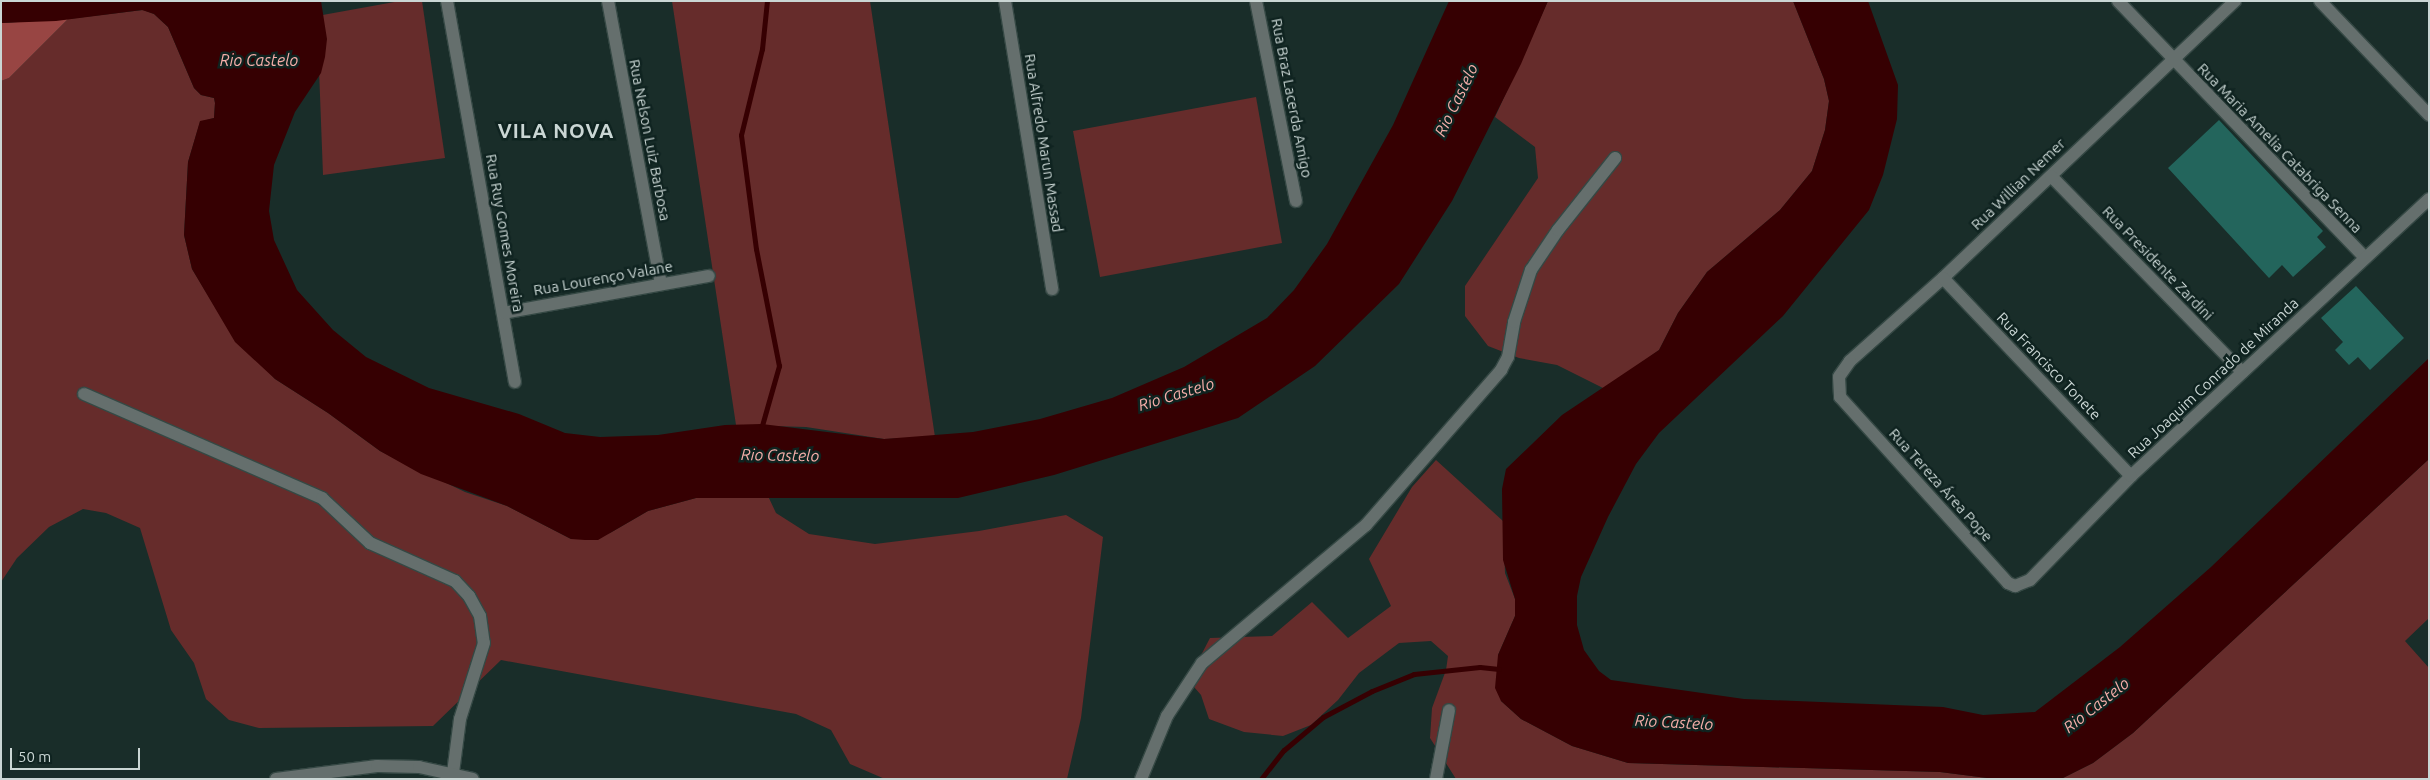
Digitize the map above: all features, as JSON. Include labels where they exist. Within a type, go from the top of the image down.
[{"type":"street","name":"Rua Ruy Gomes Moreira","points":[[447,1],[515,382]]},
{"type":"street","name":"Rua Nelson Luiz Barbosa","points":[[608,1],[661,284]]},
{"type":"street","name":"Rua Alfredo Marun Massad","points":[[1005,1],[1052,289]]},
{"type":"street","name":"Rua Braz Lacerda Amigo","points":[[1256,1],[1296,201]]},
{"type":"street","name":"Rua Maria Amelia Catabriga Senna","points":[[2118,1],[2171,60],[2365,258]]},
{"type":"street","name":"Rua Willian Nemer","points":[[1840,397],[1839,377],[1850,361],[1943,278],[2235,1]]},
{"type":"street","points":[[2320,1],[2429,115]]},
{"type":"street","points":[[1141,779],[1168,716],[1202,663],[1366,525],[1501,370],[1508,357],[1514,322],[1530,270],[1558,230],[1615,158]]},
{"type":"street","name":"Rua Presidente Zardini","points":[[2051,176],[2242,372]]},
{"type":"street","name":"Rua Joaquim Conrado de Miranda","points":[[2023,584],[2132,476],[2429,199]]},
{"type":"street","name":"Rua Lourenço Valane","points":[[503,313],[710,276]]},
{"type":"street","name":"Rua Francisco Tonete","points":[[1943,278],[2132,476]]},
{"type":"street","points":[[84,394],[322,498],[340,511],[370,542],[455,581],[469,596],[480,616],[484,643],[460,719],[453,773]]},
{"type":"street","name":"Rua Tereza Área Pope","points":[[1840,397],[2008,583],[2023,584]]},
{"type":"street","points":[[1436,779],[1449,710]]},
{"type":"street","points":[[276,779],[377,766],[418,767],[453,773],[473,779]]},
{"type":"shaded area","points":[[400,1],[422,1],[445,158],[323,175],[317,16]]},
{"type":"shaded area","points":[[672,1],[870,1],[935,437],[884,439],[806,427],[736,425]]},
{"type":"shaded area","points":[[1548,1],[1793,1],[1824,79],[1829,101],[1825,130],[1812,171],[1780,210],[1707,272],[1678,313],[1659,350],[1605,389],[1557,365],[1519,358],[1488,346],[1465,316],[1465,286],[1538,178],[1535,147],[1495,117]]},
{"type":"shaded area","points":[[143,10],[154,14],[168,27],[194,88],[201,95],[214,98],[215,103],[214,118],[200,122],[188,162],[184,235],[192,269],[223,320],[275,379],[328,413],[380,451],[465,492],[507,506],[571,539],[610,533],[648,511],[696,498],[727,496],[768,496],[776,513],[809,534],[875,544],[979,531],[1066,515],[1103,537],[1081,718],[1067,779],[885,779],[850,764],[831,730],[796,714],[501,660],[433,726],[259,728],[229,720],[206,699],[194,663],[171,630],[140,528],[106,513],[83,509],[49,527],[17,558],[1,582],[1,81],[9,78],[68,19]]},
{"type":"shaded area","points":[[68,19],[9,78],[1,81],[1,23]]},
{"type":"shaded area","points":[[1256,97],[1282,243],[1100,277],[1073,131]]},
{"type":"shaded area","points":[[2429,459],[2429,618],[2405,641],[2429,668],[2429,779],[2061,779],[2093,763],[2133,733]]},
{"type":"shaded area","points":[[1436,460],[1503,521],[1505,573],[1515,599],[1515,616],[1498,655],[1501,701],[1521,719],[1572,746],[1628,763],[1940,772],[1995,779],[1456,779],[1430,738],[1432,708],[1446,670],[1448,656],[1431,641],[1399,643],[1359,673],[1338,700],[1311,725],[1283,736],[1244,732],[1209,719],[1201,695],[1188,680],[1210,638],[1272,636],[1312,602],[1348,638],[1391,606],[1369,559],[1412,487]]},
{"type":"water","name":"Rio Castelo","points":[[1,1],[321,1],[327,39],[325,57],[321,73],[295,112],[274,165],[269,211],[274,240],[297,290],[333,330],[366,357],[429,388],[519,414],[565,433],[600,437],[658,435],[725,425],[761,424],[884,439],[973,432],[1040,419],[1112,398],[1184,367],[1267,318],[1294,290],[1327,244],[1393,125],[1449,1],[1548,1],[1521,64],[1452,201],[1399,284],[1315,366],[1238,418],[1054,475],[958,498],[696,498],[648,511],[598,540],[585,540],[571,539],[507,506],[421,474],[380,451],[328,413],[275,379],[235,342],[192,269],[184,235],[188,162],[200,121],[214,118],[214,98],[201,95],[194,88],[168,27],[154,14],[142,10],[56,21],[1,23]]},
{"type":"water","name":"Rio Castelo","points":[[1793,1],[1868,1],[1898,85],[1897,119],[1883,175],[1869,210],[1783,316],[1659,433],[1636,464],[1608,517],[1581,577],[1577,596],[1577,625],[1584,650],[1599,671],[1611,680],[1744,699],[1943,707],[1983,715],[2035,712],[2120,647],[2211,567],[2429,358],[2429,459],[2133,733],[2093,763],[2061,779],[1995,779],[1940,772],[1628,763],[1572,746],[1521,719],[1501,701],[1495,688],[1498,655],[1515,616],[1515,599],[1503,560],[1502,489],[1506,469],[1562,415],[1659,350],[1678,313],[1707,272],[1780,210],[1812,171],[1825,130],[1829,101],[1824,79]]},
{"type":"building","points":[[2219,120],[2323,231],[2317,237],[2326,247],[2293,277],[2282,265],[2269,278],[2168,168]]},
{"type":"building","points":[[2356,286],[2404,338],[2370,370],[2358,357],[2349,365],[2335,350],[2343,342],[2321,318]]},
{"type":"waterway","points":[[761,429],[779,366],[756,249],[741,135],[762,49],[767,1]]},
{"type":"waterway","points":[[1261,779],[1284,750],[1323,717],[1372,691],[1414,674],[1480,667],[1499,669]]},
{"type":"district","name":"VILA NOVA","points":[[556,130]]}]
